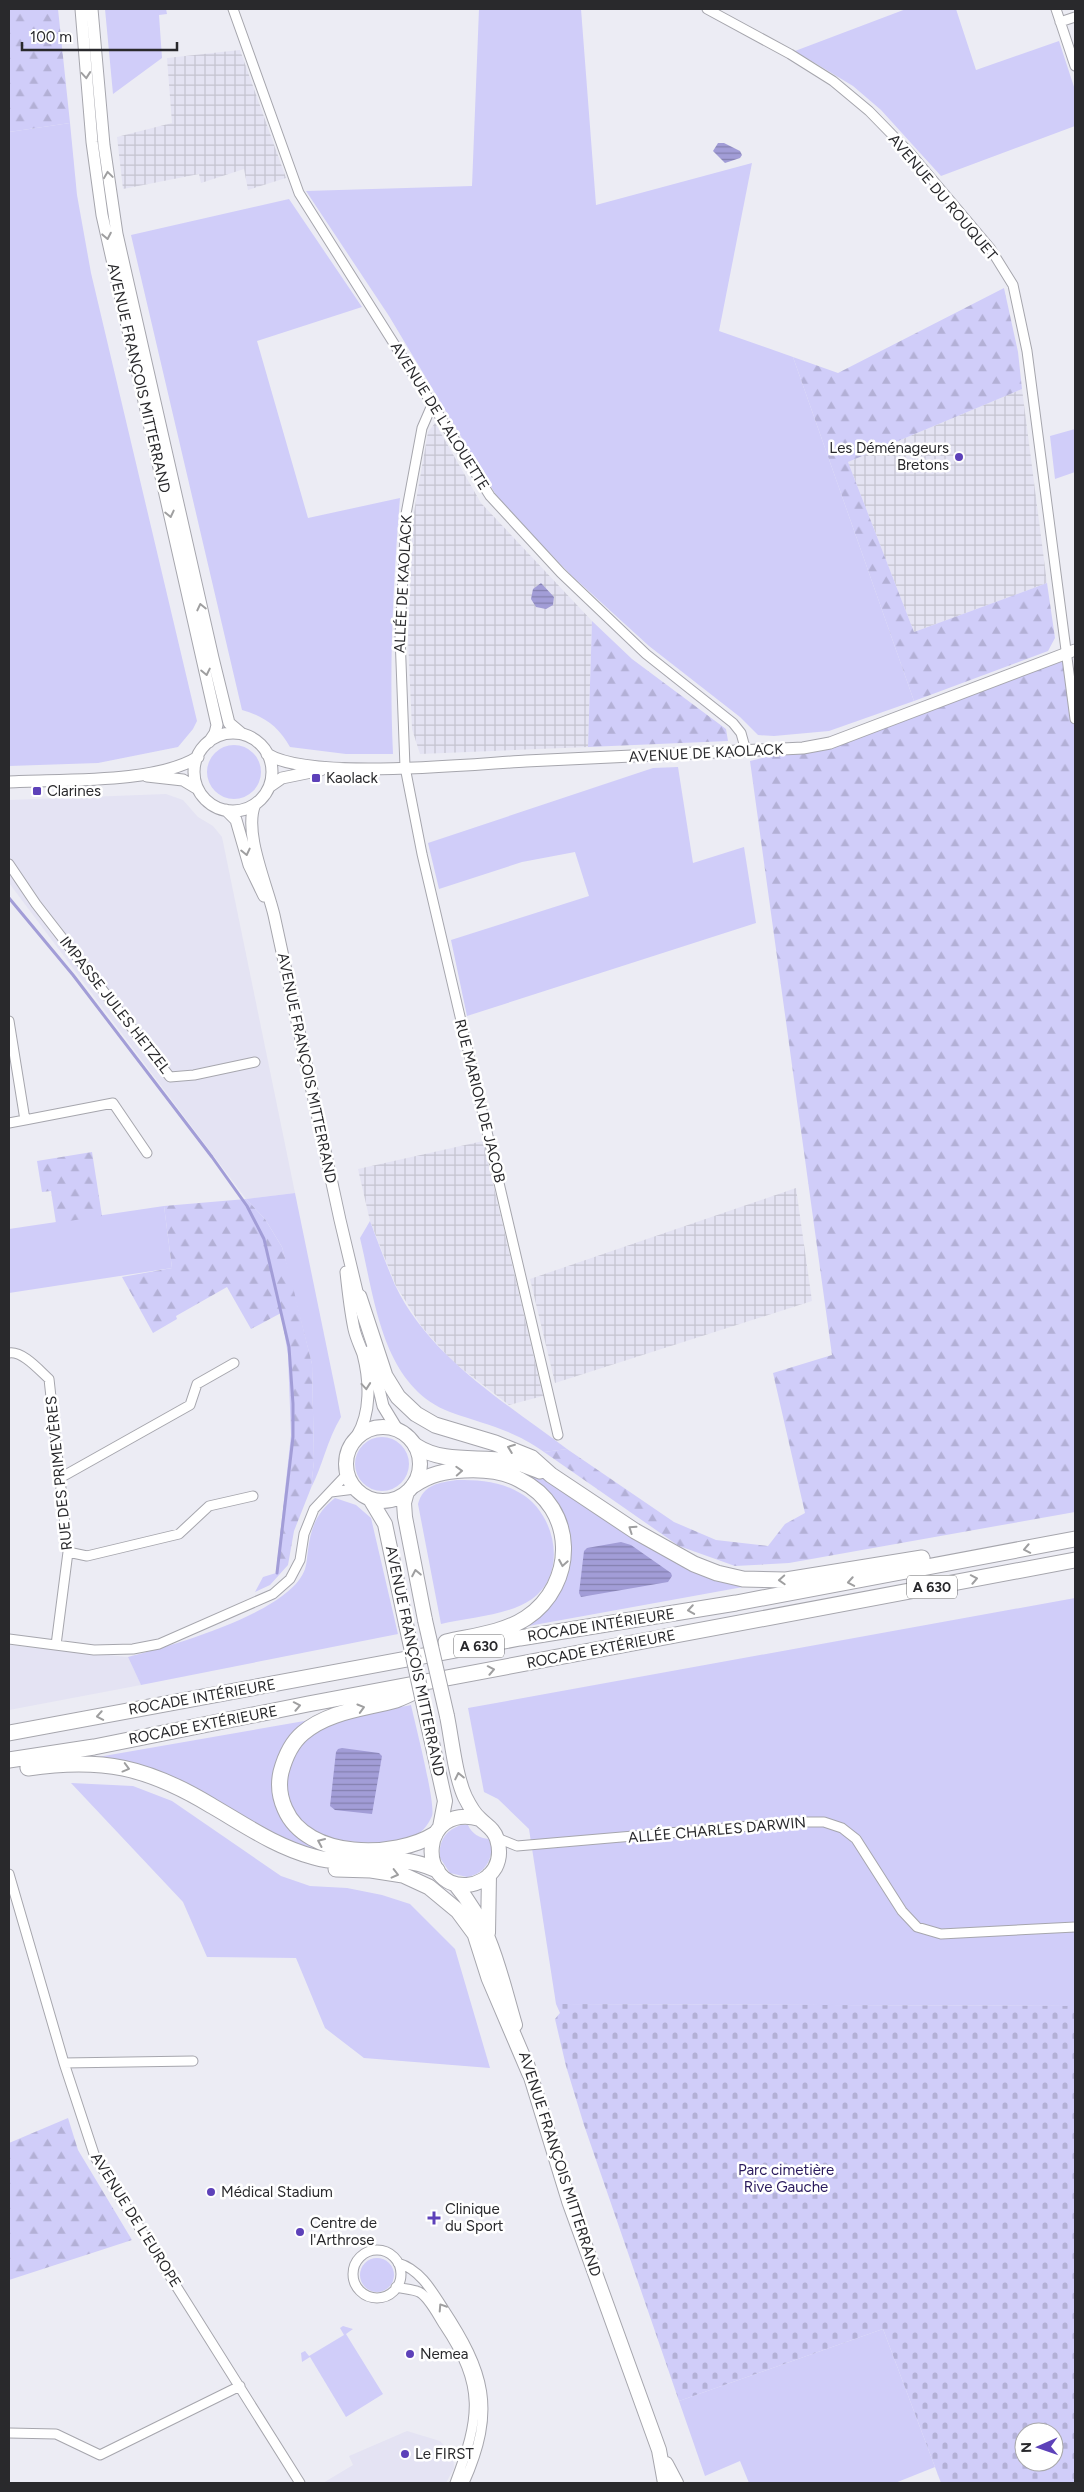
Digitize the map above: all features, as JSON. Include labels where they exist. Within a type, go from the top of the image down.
[{"type":"highway","points":[[358,1297],[385,1376],[398,1397],[416,1414],[435,1425],[515,1450],[532,1458],[551,1475],[666,1550],[717,1573],[743,1579],[786,1580],[930,1557],[951,1563]]},
{"type":"highway","points":[[416,1446],[426,1452],[440,1456],[514,1462],[551,1475]]},
{"type":"highway","points":[[305,1678],[510,1626],[539,1608],[557,1585],[564,1559],[564,1541],[554,1512],[539,1492],[520,1480],[496,1472],[474,1470],[439,1472],[424,1478],[411,1488]]},
{"type":"highway","name":"ROCADE INTÉRIEURE","points":[[9,1733],[520,1638],[736,1603],[1075,1540]]},
{"type":"highway","name":"ROCADE EXTÉRIEURE","points":[[9,1760],[94,1747],[1075,1560]]},
{"type":"highway","points":[[437,1830],[414,1846],[348,1850],[333,1847],[305,1834],[296,1825],[288,1816],[280,1788],[284,1760],[291,1745],[313,1726],[345,1713],[397,1700],[443,1679]]},
{"type":"highway","points":[[9,1770],[96,1762],[117,1766],[175,1785],[290,1850],[317,1858],[402,1859],[437,1870]]},
{"type":"highway","points":[[252,1830],[269,1845],[288,1856],[316,1866],[371,1870],[402,1875],[429,1887],[458,1910],[475,1934],[489,1978],[530,2074]]},
{"type":"main road","name":"AVENUE FRANÇOIS MITTERRAND","points":[[81,9],[92,142],[102,215],[217,725],[215,733],[209,742]]},
{"type":"main road","name":"AVENUE FRANÇOIS MITTERRAND","points":[[92,9],[104,145],[117,234],[213,658],[230,723],[242,734]]},
{"type":"main road","name":"AVENUE DE KAOLACK","points":[[267,754],[282,762],[329,768],[404,767],[803,748],[830,743],[1070,652]]},
{"type":"main road","points":[[9,782],[138,775],[183,780],[190,782],[213,805],[226,810],[241,810],[255,804],[269,787],[272,776],[267,754],[261,745],[242,734],[230,733],[219,736],[209,742],[198,757],[195,768],[199,790]]},
{"type":"main road","points":[[138,775],[182,765],[198,757]]},
{"type":"main road","name":"AVENUE DE KAOLACK","points":[[269,787],[282,778],[329,768]]},
{"type":"main road","name":"AVENUE FRANÇOIS MITTERRAND","points":[[255,804],[250,817],[258,862],[268,888],[340,1220],[383,1406],[397,1429],[408,1436],[416,1446],[420,1466],[404,1503],[405,1518],[425,1620],[465,1796],[480,1819],[490,1826],[497,1838]]},
{"type":"main road","name":"AVENUE FRANÇOIS MITTERRAND","points":[[226,810],[236,820],[249,865],[274,915]]},
{"type":"main road","name":"AVENUE FRANÇOIS MITTERRAND","points":[[340,1220],[353,1322],[363,1356],[368,1409],[365,1422],[349,1446],[346,1458],[347,1474],[355,1489],[370,1499],[377,1507],[385,1524],[445,1801],[431,1852],[437,1870],[455,1884],[472,1904],[488,1933],[569,2201],[659,2450],[676,2483]]},
{"type":"main road","points":[[357,1436],[376,1426],[397,1429]]},
{"type":"main road","points":[[370,1499],[390,1501],[411,1488]]},
{"type":"main road","points":[[437,1830],[459,1816],[480,1819]]},
{"type":"main road","points":[[488,1933],[490,1875],[499,1858],[497,1838]]},
{"type":"main road","points":[[455,1884],[473,1884],[490,1875]]},
{"type":"main road","name":"AVENUE FRANÇOIS MITTERRAND","points":[[659,2450],[666,2483]]},
{"type":"street","name":"AVENUE DE L'ALOUETTE","points":[[233,9],[300,193],[490,496],[561,573],[646,654],[734,723],[741,733],[746,750]]},
{"type":"street","name":"AVENUE DU ROUQUET","points":[[707,9],[790,54],[833,81],[869,111],[910,153],[990,248],[1013,285],[1027,351],[1070,652],[1075,719]]},
{"type":"street","points":[[1056,9],[1075,66]]},
{"type":"street","points":[[1060,22],[1075,17]]},
{"type":"street","name":"ALLÉE DE KAOLACK","points":[[404,767],[400,636],[406,514],[422,428],[432,405]]},
{"type":"street","name":"RUE MARION DE JACOB","points":[[404,767],[422,854],[558,1435]]},
{"type":"street","name":"IMPASSE JULES HETZEL","points":[[9,864],[36,904],[170,1077],[194,1075],[255,1062]]},
{"type":"street","points":[[9,1021],[25,1120]]},
{"type":"street","points":[[9,1124],[113,1102],[147,1153]]},
{"type":"street","name":"RUE DES PRIMEVÈRES","points":[[9,1353],[13,1352],[32,1363],[49,1379],[68,1552],[56,1645]]},
{"type":"street","points":[[60,1478],[190,1405],[197,1384],[234,1363]]},
{"type":"street","points":[[9,1639],[115,1651],[158,1644],[273,1594],[290,1579],[300,1560],[308,1519],[320,1500],[331,1492],[347,1474]]},
{"type":"street","points":[[331,1492],[355,1489]]},
{"type":"street","points":[[68,1552],[87,1556],[179,1534],[209,1506],[253,1496]]},
{"type":"street","name":"ALLÉE CHARLES DARWIN","points":[[497,1838],[517,1846],[797,1822],[824,1822],[842,1828],[856,1839],[902,1911],[917,1926],[941,1934],[1075,1927]]},
{"type":"street","name":"ALLÉE CHARLES DARWIN","points":[[499,1858],[517,1846]]},
{"type":"street","name":"AVENUE DE L'EUROPE","points":[[9,1874],[64,2062],[95,2157],[300,2483]]},
{"type":"street","points":[[64,2062],[193,2061]]},
{"type":"street","points":[[398,2263],[400,2278],[396,2288],[387,2296],[376,2298],[367,2296],[356,2285],[354,2270],[361,2257],[373,2251],[386,2252],[398,2263],[411,2267],[430,2288],[465,2342],[480,2376],[483,2406],[480,2437],[464,2483]]},
{"type":"street","points":[[396,2288],[420,2292],[460,2349],[473,2381],[474,2420],[470,2443],[455,2483]]},
{"type":"street","points":[[9,2433],[56,2434],[100,2455],[240,2386]]},
{"type":"shaded area","points":[[240,50],[286,178],[248,190],[244,169],[201,183],[199,174],[123,189],[117,137],[172,123],[167,58]]},
{"type":"shaded area","points":[[718,143],[724,143],[740,151],[742,155],[740,158],[725,163],[713,151]]},
{"type":"shaded area","points":[[1022,389],[1047,583],[914,632],[848,462]]},
{"type":"shaded area","points":[[435,423],[481,503],[592,621],[588,747],[420,754],[412,729],[408,639],[413,518],[428,432]]},
{"type":"shaded area","points":[[541,583],[554,597],[553,605],[546,609],[536,607],[531,599],[533,589]]},
{"type":"shaded area","points":[[166,794],[183,800],[198,817],[213,826],[222,837],[295,1193],[246,1199],[9,883],[9,800]]},
{"type":"shaded area","points":[[483,1141],[543,1396],[509,1405],[452,1361],[422,1327],[396,1286],[370,1221],[358,1169]]},
{"type":"shaded area","points":[[796,1188],[812,1301],[555,1383],[530,1279]]},
{"type":"shaded area","points":[[621,1542],[631,1545],[671,1573],[672,1576],[668,1582],[581,1597],[579,1593],[584,1551],[587,1548]]},
{"type":"shaded area","points":[[9,1645],[128,1657],[141,1685],[9,1710]]},
{"type":"shaded area","points":[[342,1748],[379,1753],[382,1756],[372,1814],[335,1810],[330,1806],[336,1752]]},
{"type":"shaded area","points":[[407,2431],[440,2441],[453,2455],[454,2468],[446,2483],[323,2483],[353,2465],[349,2456]]},
{"type":"green space","points":[[9,9],[58,9],[70,123],[9,132]]},
{"type":"green space","points":[[105,9],[166,9],[167,14],[159,15],[162,58],[113,94]]},
{"type":"green space","points":[[479,9],[581,9],[596,205],[752,163],[719,331],[793,357],[914,701],[829,731],[774,736],[758,735],[740,717],[649,646],[570,574],[499,500],[389,316],[306,191],[472,186]]},
{"type":"green space","points":[[906,9],[956,9],[976,70],[1059,41],[1075,90],[1075,126],[941,176],[881,110],[853,86],[795,51]]},
{"type":"green space","points":[[70,123],[77,195],[91,273],[197,721],[178,747],[98,763],[9,766],[9,132]]},
{"type":"green space","points":[[289,199],[362,307],[257,341],[308,518],[400,498],[392,626],[393,754],[346,754],[290,747],[270,723],[242,710],[131,235]]},
{"type":"green space","points":[[1004,288],[1018,352],[1022,389],[848,462],[914,632],[1047,583],[1055,638],[1048,651],[914,701],[793,357],[838,373]]},
{"type":"green space","points":[[1075,429],[1075,472],[1055,479],[1050,436]]},
{"type":"green space","points":[[592,621],[632,659],[726,729],[728,741],[588,747]]},
{"type":"green space","points":[[1066,654],[1075,719],[1075,1512],[789,1563],[735,1566],[679,1546],[544,1452],[567,1449],[674,1522],[716,1540],[768,1546],[785,1524],[805,1513],[773,1373],[832,1355],[750,761],[803,748]]},
{"type":"green space","points":[[229,745],[239,745],[249,749],[257,757],[261,772],[257,787],[249,795],[239,799],[229,799],[219,795],[211,787],[207,777],[207,767],[211,757],[219,749]]},
{"type":"green space","points":[[678,767],[693,863],[744,847],[756,923],[467,1016],[451,940],[589,896],[575,852],[522,862],[439,889],[428,843],[653,768]]},
{"type":"green space","points":[[92,1152],[102,1216],[56,1223],[51,1191],[42,1192],[37,1161]]},
{"type":"green space","points":[[295,1193],[341,1417],[311,1488],[314,1461],[312,1364],[282,1247],[265,1219],[246,1199]]},
{"type":"green space","points":[[246,1199],[265,1219],[282,1247],[312,1364],[314,1461],[311,1488],[294,1531],[288,1565],[270,1585],[255,1592],[263,1577],[276,1573],[291,1435],[288,1355],[281,1313],[251,1329],[227,1287],[176,1316],[177,1319],[153,1333],[122,1277],[172,1268],[164,1206]]},
{"type":"green space","points":[[164,1206],[172,1268],[9,1293],[9,1229]]},
{"type":"green space","points":[[370,1221],[395,1285],[410,1311],[428,1335],[448,1357],[471,1377],[567,1449],[544,1452],[510,1433],[450,1412],[427,1400],[409,1383],[396,1362],[385,1338],[377,1313],[360,1238]]},
{"type":"green space","points":[[377,1437],[387,1437],[397,1441],[405,1449],[409,1464],[405,1479],[397,1487],[387,1491],[377,1491],[367,1487],[359,1479],[355,1469],[355,1459],[359,1449],[367,1441]]},
{"type":"green space","points":[[508,1466],[542,1478],[717,1580],[743,1587],[523,1627],[547,1610],[559,1593],[568,1572],[571,1548],[570,1537],[567,1526],[558,1510]]},
{"type":"green space","points":[[457,1480],[481,1481],[505,1486],[520,1493],[532,1502],[542,1514],[549,1528],[553,1543],[554,1559],[551,1574],[544,1588],[532,1599],[512,1609],[441,1624],[418,1504],[428,1488]]},
{"type":"green space","points":[[335,1498],[356,1505],[371,1518],[398,1634],[141,1685],[128,1657],[199,1636],[227,1625],[277,1600],[295,1585],[305,1569],[311,1534],[316,1521],[319,1515]]},
{"type":"green space","points":[[1075,1598],[1075,2006],[556,2004],[529,1829],[498,1799],[484,1792],[468,1708]]},
{"type":"green space","points":[[411,1705],[431,1796],[432,1816],[426,1826],[418,1834],[408,1838],[380,1843],[333,1839],[311,1830],[297,1817],[289,1803],[286,1788],[293,1758],[303,1745],[315,1733],[330,1724],[359,1715]]},
{"type":"green space","points":[[310,1720],[296,1731],[276,1801],[342,1853],[321,1853],[304,1850],[135,1766],[98,1757]]},
{"type":"green space","points":[[71,1783],[133,1786],[172,1801],[281,1876],[310,1886],[347,1888],[382,1895],[410,1904],[455,1949],[490,2068],[364,2058],[325,2028],[296,1958],[207,1957],[183,1902]]},
{"type":"green space","points":[[461,1825],[468,1825],[476,1835],[489,1839],[491,1846],[490,1858],[484,1868],[467,1877],[450,1873],[440,1858],[440,1846],[444,1837],[451,1830]]},
{"type":"green space","name":"Parc cimetière Rive Gauche","points":[[556,2004],[1075,2006],[1075,2483],[941,2483],[883,2329],[679,2401],[584,2125],[566,2066],[555,2019],[560,2013]]},
{"type":"green space","points":[[68,2118],[78,2150],[132,2240],[9,2280],[9,2143]]},
{"type":"green space","points":[[377,2258],[389,2263],[394,2275],[389,2287],[377,2292],[365,2287],[360,2275],[365,2263]]},
{"type":"green space","points":[[343,2326],[353,2329],[346,2334],[383,2394],[346,2417],[310,2357],[302,2362],[301,2353],[305,2351],[309,2356],[344,2335],[340,2328]]},
{"type":"green space","points":[[883,2329],[935,2467],[895,2483],[749,2483],[740,2461],[705,2476],[679,2401]]},
{"type":"waterway","points":[[9,898],[73,975],[212,1157],[247,1206],[264,1239],[289,1347],[293,1404],[293,1437],[277,1573]]},
{"type":"place","name":"Les Déménageurs Bretons","points":[[959,457]]},
{"type":"place","name":"Kaolack","points":[[316,778]]},
{"type":"place","name":"Clarines","points":[[37,791]]},
{"type":"place","name":"Médical Stadium","points":[[211,2192]]},
{"type":"place","name":"Clinique du Sport","points":[[434,2218]]},
{"type":"place","name":"Centre de l'Arthrose","points":[[300,2232]]},
{"type":"place","name":"Nemea","points":[[410,2354]]},
{"type":"place","name":"Le FIRST","points":[[405,2454]]}]
